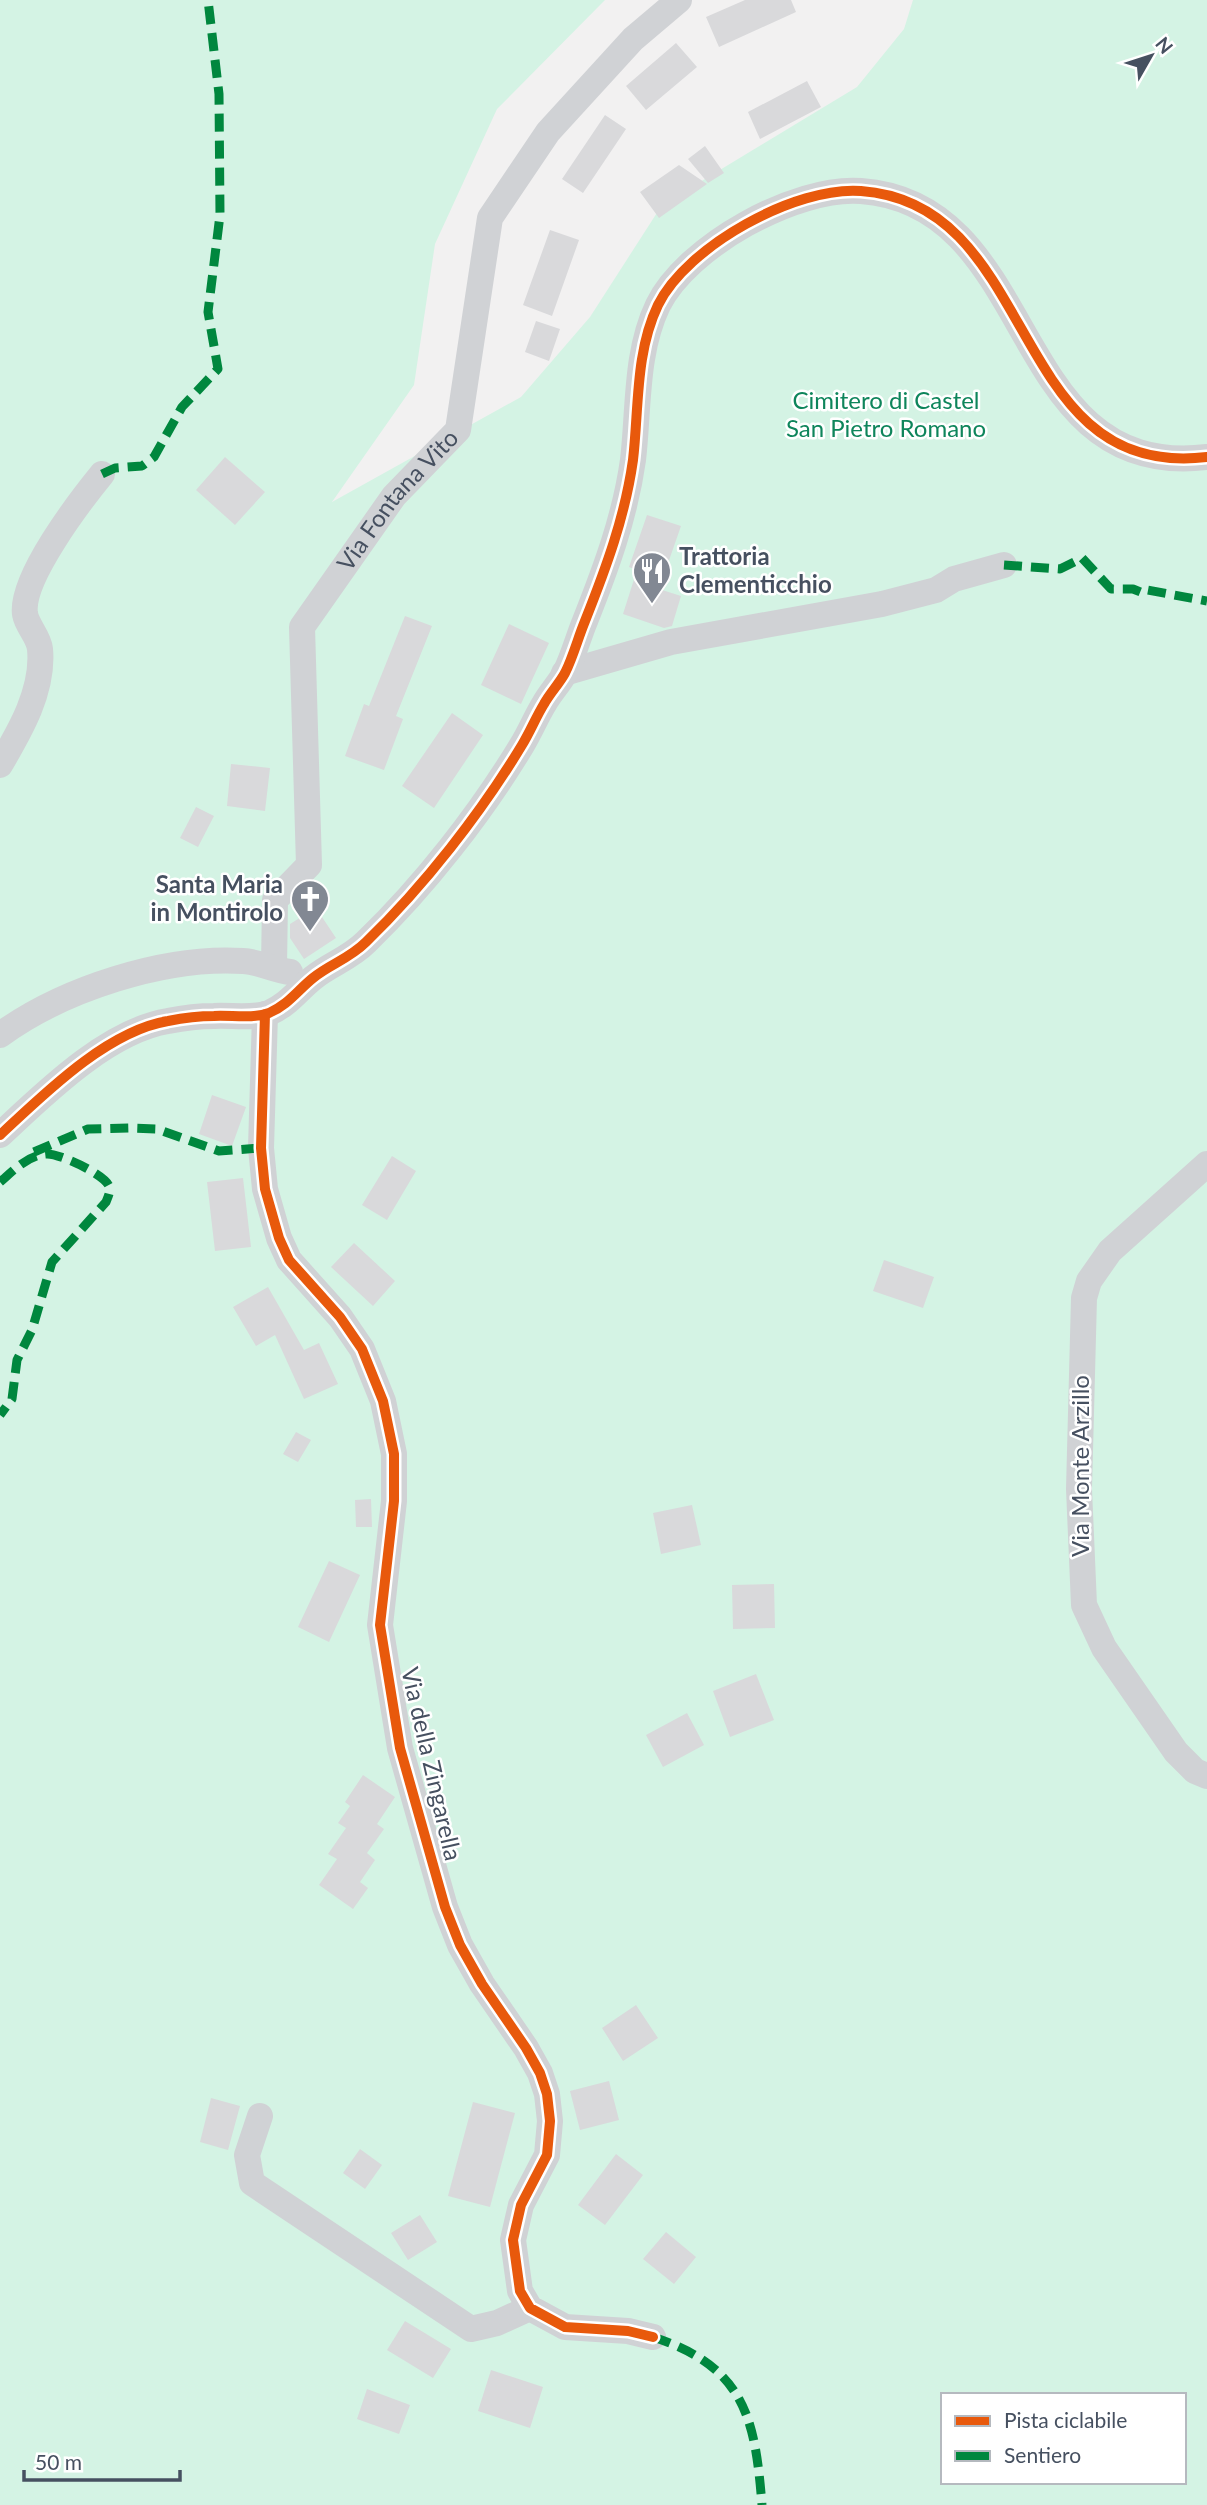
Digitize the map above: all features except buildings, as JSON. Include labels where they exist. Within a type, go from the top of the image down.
[{"type":"street","name":"Via Fontana Vito","points":[[274,967],[275,900],[309,865],[302,627],[394,496],[458,430],[490,218],[548,132],[633,39],[679,0]]},
{"type":"street","points":[[0,1135],[70,1074],[140,1029],[184,1018],[265,1014],[286,1004],[316,975],[342,963],[366,943],[458,836],[493,790],[564,673],[613,550],[625,502],[646,339],[658,305],[673,280],[703,254],[773,211],[845,191],[875,193],[909,203],[936,217],[962,238],[994,280],[1050,379],[1085,421],[1138,451],[1174,458],[1207,457]]},
{"type":"street","points":[[0,765],[17,735],[35,693],[40,647],[25,614],[29,590],[38,566],[58,538],[77,503],[102,474]]},
{"type":"street","points":[[564,673],[671,642],[882,604],[936,590],[954,579],[1004,565]]},
{"type":"street","points":[[4,1028],[74,994],[132,975],[222,960],[257,962],[284,972],[316,975]]},
{"type":"street","name":"Via della Zingarella","points":[[265,1014],[261,1148],[265,1189],[279,1237],[289,1260],[340,1317],[362,1349],[383,1401],[394,1454],[394,1501],[380,1625],[400,1748],[445,1907],[460,1945],[482,1984],[531,2056],[547,2094],[550,2121],[547,2155],[521,2205],[513,2240],[520,2291],[530,2308]]},
{"type":"street","name":"Via Monte Arzillo","points":[[1207,1164],[1110,1251],[1089,1281],[1084,1298],[1079,1489],[1084,1605],[1104,1647],[1177,1752],[1195,1771],[1207,1776]]},
{"type":"street","points":[[260,2116],[247,2154],[252,2183],[471,2329],[497,2323],[530,2308],[565,2327],[628,2332],[653,2337]]},
{"type":"green space","name":"Cimitero di Castel San Pietro Romano","points":[[0,0],[605,0],[497,109],[435,244],[414,385],[332,502],[521,397],[590,317],[662,205],[857,87],[904,29],[913,0],[1207,0],[1207,2505],[0,2505]]},
{"type":"marked path","points":[[102,474],[115,468],[142,466],[154,457],[182,407],[218,369],[208,312],[220,215],[219,94],[208,0]]},
{"type":"marked path","points":[[1004,565],[1060,569],[1082,558],[1111,589],[1133,589],[1143,593],[1147,590],[1207,601]]},
{"type":"marked path","points":[[34,1152],[88,1129],[129,1128],[157,1129],[219,1151],[261,1148]]},
{"type":"marked path","points":[[0,1182],[27,1161],[46,1154],[61,1157],[90,1170],[105,1181],[110,1190],[106,1202],[52,1262],[32,1330],[17,1360],[12,1399],[0,1415]]},
{"type":"marked path","points":[[653,2337],[684,2349],[708,2364],[726,2380],[739,2400],[749,2422],[755,2446],[762,2505]]},
{"type":"cycle path","points":[[0,1135],[78,1066],[122,1037],[145,1027],[174,1020],[203,1016],[256,1016],[276,1010],[319,973],[360,948],[430,873],[506,771],[571,661],[607,562],[625,502],[633,460],[645,342],[658,305],[672,283],[693,262],[746,224],[806,198],[835,192],[861,191],[920,207],[963,241],[997,287],[1057,387],[1094,427],[1142,453],[1207,457]]},
{"type":"cycle path","points":[[265,1014],[261,1148],[265,1189],[279,1238],[289,1260],[340,1317],[362,1349],[383,1401],[394,1454],[394,1501],[380,1625],[400,1748],[445,1907],[460,1945],[482,1984],[526,2048],[540,2073],[547,2094],[550,2121],[547,2155],[521,2205],[513,2240],[520,2291],[530,2308],[565,2327],[628,2331],[653,2337]]},
{"type":"place","name":"Trattoria Clementicchio","points":[[652,605]]},
{"type":"place","name":"Santa Maria in Montirolo","points":[[310,933]]}]
